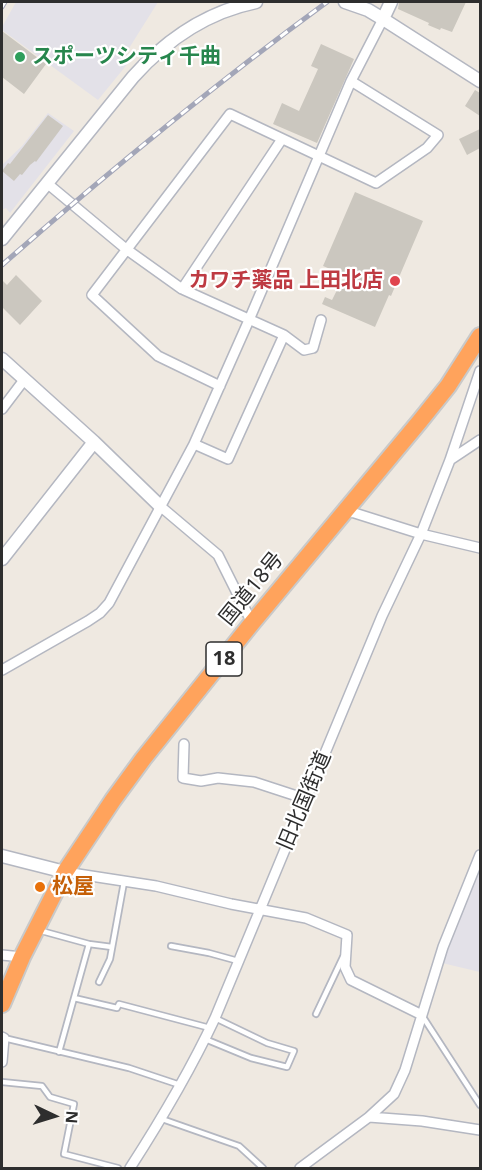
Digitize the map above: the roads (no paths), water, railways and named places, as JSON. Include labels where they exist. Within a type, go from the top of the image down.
[{"type":"highway","name":"国道18号","points":[[2,1004],[22,957],[65,872],[113,800],[252,623],[420,422],[479,343]]},
{"type":"street","points":[[2,239],[133,77],[156,53],[176,37],[206,20],[225,11],[256,2]]},
{"type":"street","points":[[345,2],[363,4],[480,81]]},
{"type":"street","points":[[2,670],[88,621],[109,603],[194,444],[351,81],[390,2]]},
{"type":"street","points":[[220,386],[158,356],[92,295],[230,114],[376,183],[428,148],[438,135],[351,81]]},
{"type":"street","points":[[182,289],[282,139]]},
{"type":"street","points":[[48,184],[126,249],[182,289],[284,335],[304,350],[313,348],[321,320]]},
{"type":"street","points":[[194,444],[228,459],[284,335]]},
{"type":"street","points":[[2,359],[94,442],[160,506],[218,555],[252,623]]},
{"type":"street","name":"旧北国街道","points":[[130,1168],[162,1119],[215,1018],[382,616],[421,534],[450,460],[480,371]]},
{"type":"street","points":[[2,409],[24,380]]},
{"type":"street","points":[[450,460],[480,440]]},
{"type":"street","points":[[2,559],[94,442]]},
{"type":"street","points":[[345,510],[421,534],[480,548]]},
{"type":"street","points":[[184,744],[183,778],[201,781],[218,778],[254,782],[306,799]]},
{"type":"street","points":[[300,1168],[369,1117],[394,1094],[405,1070],[443,947],[480,855]]},
{"type":"street","points":[[2,856],[65,872],[156,886],[306,918],[347,935],[345,967],[351,980],[422,1015]]},
{"type":"street","points":[[2,955],[22,957]]},
{"type":"street","points":[[2,1038],[2,1062]]},
{"type":"street","points":[[369,1117],[422,1121],[480,1130]]},
{"type":"lane","points":[[99,982],[110,958],[123,882]]},
{"type":"lane","points":[[36,930],[89,944],[112,947]]},
{"type":"lane","points":[[59,1052],[89,944]]},
{"type":"lane","points":[[171,946],[238,961]]},
{"type":"lane","points":[[316,1014],[346,952]]},
{"type":"lane","points":[[74,998],[117,1008],[119,1004],[210,1028]]},
{"type":"lane","points":[[422,1015],[480,1105]]},
{"type":"lane","points":[[205,1039],[251,1058],[288,1067],[294,1051],[267,1043],[215,1018]]},
{"type":"lane","points":[[2,1038],[129,1068],[180,1085]]},
{"type":"lane","points":[[2,1082],[42,1086],[50,1097],[74,1104],[64,1154],[118,1168]]},
{"type":"lane","points":[[162,1119],[239,1146],[263,1168]]},
{"type":"railway","points":[[2,7],[5,2]]},
{"type":"railway","points":[[2,265],[162,130],[327,2]]},
{"type":"place","name":"スポーツシティ千曲","points":[[20,57]]},
{"type":"place","name":"カワチ薬品 上田北店","points":[[395,281]]},
{"type":"place","name":"松屋","points":[[40,887]]}]
